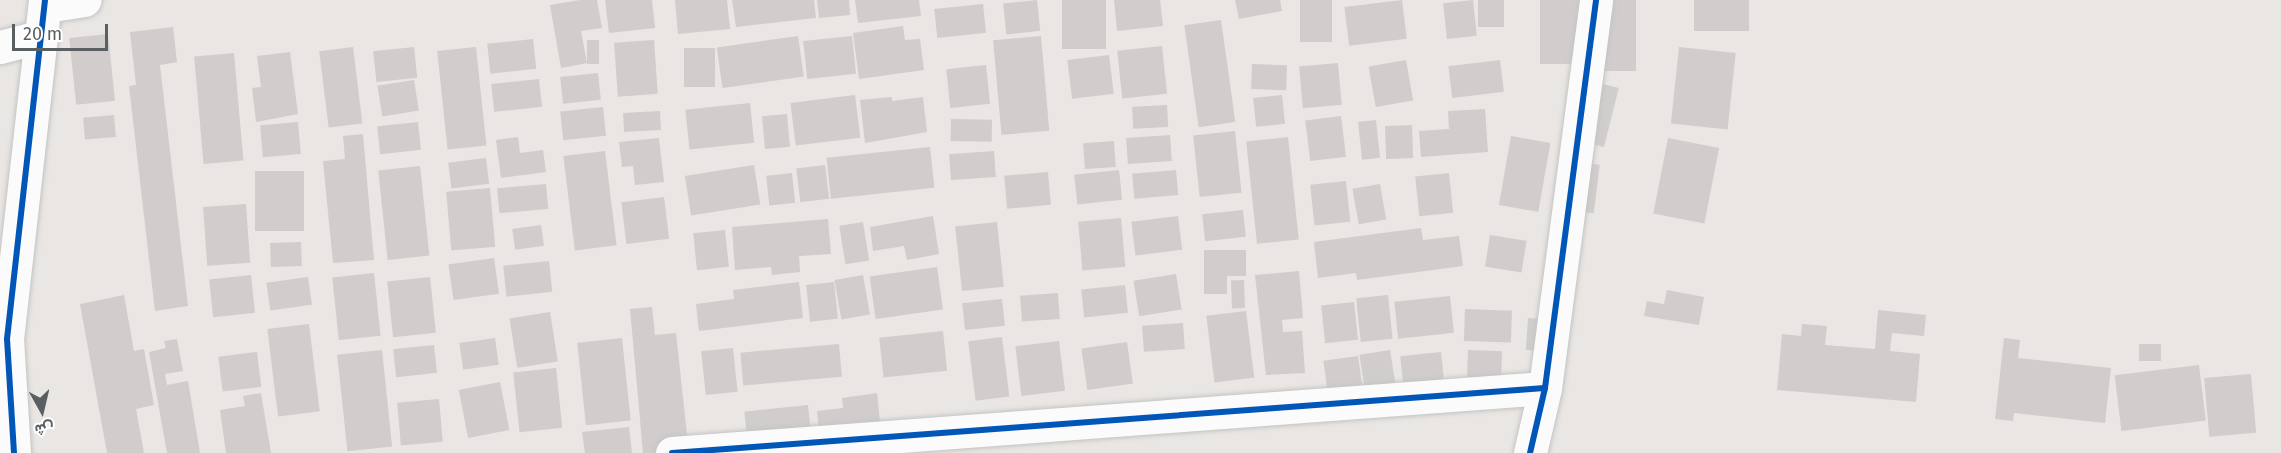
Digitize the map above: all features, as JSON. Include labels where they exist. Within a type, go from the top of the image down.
[{"type":"street","points":[[0,46],[45,14],[85,0]]},
{"type":"street","points":[[1530,453],[1545,388],[1596,0]]},
{"type":"street","points":[[14,453],[4,342],[45,14]]},
{"type":"street","points":[[672,453],[1545,388]]},
{"type":"building","points":[[597,0],[602,28],[581,31],[587,63],[561,68],[550,5]]},
{"type":"building","points":[[605,0],[652,0],[655,28],[609,33]]},
{"type":"building","points":[[675,0],[727,0],[730,29],[678,34]]},
{"type":"building","points":[[732,0],[814,0],[816,18],[736,27]]},
{"type":"building","points":[[817,0],[849,0],[850,15],[819,18]]},
{"type":"building","points":[[855,0],[919,0],[921,16],[858,23]]},
{"type":"building","points":[[1037,0],[1040,31],[1006,34],[1003,4]]},
{"type":"building","points":[[1062,0],[1106,0],[1106,49],[1062,49]]},
{"type":"building","points":[[1114,0],[1160,0],[1163,26],[1117,31]]},
{"type":"building","points":[[1235,0],[1280,0],[1282,11],[1239,19]]},
{"type":"building","points":[[1300,0],[1332,0],[1332,42],[1300,42]]},
{"type":"building","points":[[1402,0],[1407,39],[1349,46],[1344,7]]},
{"type":"building","points":[[1473,0],[1477,36],[1447,39],[1443,3]]},
{"type":"building","points":[[1478,0],[1504,0],[1504,27],[1478,27]]},
{"type":"building","points":[[1540,0],[1581,0],[1581,64],[1540,64]]},
{"type":"building","points":[[1592,0],[1636,0],[1636,71],[1592,71]]},
{"type":"building","points":[[1694,0],[1749,0],[1749,31],[1694,31]]},
{"type":"building","points":[[983,4],[986,33],[937,38],[934,9]]},
{"type":"building","points":[[1221,20],[1235,122],[1199,127],[1184,25]]},
{"type":"building","points":[[903,26],[905,40],[920,39],[924,70],[859,79],[853,33]]},
{"type":"building","points":[[173,27],[177,62],[160,65],[188,306],[155,311],[129,86],[136,85],[130,32]]},
{"type":"building","points":[[108,34],[115,101],[76,105],[69,38]]},
{"type":"building","points":[[798,36],[804,77],[723,88],[717,47]]},
{"type":"building","points":[[852,36],[856,74],[807,79],[803,41]]},
{"type":"building","points":[[1041,36],[1049,131],[1001,135],[993,40]]},
{"type":"building","points":[[533,39],[536,69],[490,74],[487,44]]},
{"type":"building","points":[[587,40],[599,40],[599,64],[587,64]]},
{"type":"building","points":[[654,40],[658,94],[618,97],[614,43]]},
{"type":"building","points":[[1162,46],[1167,94],[1122,98],[1117,51]]},
{"type":"building","points":[[353,47],[362,123],[329,128],[319,51]]},
{"type":"building","points":[[414,47],[417,78],[376,82],[373,51]]},
{"type":"building","points":[[476,47],[486,145],[448,150],[437,51]]},
{"type":"building","points":[[1679,47],[1736,53],[1728,130],[1671,124]]},
{"type":"building","points":[[684,48],[715,48],[715,87],[684,87]]},
{"type":"building","points":[[290,52],[298,114],[256,122],[252,88],[261,87],[257,56]]},
{"type":"building","points":[[234,53],[243,161],[204,164],[194,56]]},
{"type":"building","points":[[1109,55],[1114,94],[1072,99],[1067,60]]},
{"type":"building","points":[[1406,60],[1413,100],[1376,107],[1369,67]]},
{"type":"building","points":[[1500,60],[1504,92],[1452,98],[1448,66]]},
{"type":"building","points":[[1338,63],[1342,105],[1303,108],[1299,66]]},
{"type":"building","points":[[1252,64],[1287,65],[1286,90],[1251,89]]},
{"type":"building","points":[[986,65],[990,104],[950,108],[946,69]]},
{"type":"building","points":[[598,73],[601,100],[563,104],[560,77]]},
{"type":"building","points":[[1579,78],[1619,88],[1604,147],[1564,137]]},
{"type":"building","points":[[539,79],[542,107],[494,112],[491,84]]},
{"type":"building","points":[[414,80],[419,111],[382,116],[377,86]]},
{"type":"building","points":[[855,95],[860,138],[796,146],[790,103]]},
{"type":"building","points":[[1282,95],[1285,124],[1256,127],[1253,98]]},
{"type":"building","points":[[892,97],[892,101],[923,97],[927,132],[865,143],[860,100]]},
{"type":"building","points":[[750,103],[754,143],[690,150],[685,110]]},
{"type":"building","points":[[1167,105],[1168,127],[1133,129],[1132,107]]},
{"type":"building","points":[[603,107],[606,136],[563,140],[560,111]]},
{"type":"building","points":[[1485,109],[1488,152],[1421,157],[1419,131],[1449,129],[1448,111]]},
{"type":"building","points":[[660,111],[661,130],[624,132],[623,113]]},
{"type":"building","points":[[787,114],[790,147],[765,149],[762,116]]},
{"type":"building","points":[[114,115],[116,137],[85,140],[83,118]]},
{"type":"building","points":[[1341,116],[1346,157],[1310,161],[1305,120]]},
{"type":"building","points":[[951,119],[992,120],[992,142],[951,141]]},
{"type":"building","points":[[1376,120],[1380,158],[1362,160],[1358,122]]},
{"type":"building","points":[[298,122],[301,154],[263,157],[260,125]]},
{"type":"building","points":[[418,122],[421,150],[380,154],[377,126]]},
{"type":"building","points":[[1412,125],[1413,158],[1386,159],[1385,126]]},
{"type":"building","points":[[1235,131],[1241,193],[1200,197],[1193,135]]},
{"type":"building","points":[[363,134],[374,260],[333,263],[323,161],[345,159],[343,136]]},
{"type":"building","points":[[1170,135],[1172,161],[1128,164],[1126,138]]},
{"type":"building","points":[[1511,136],[1550,143],[1538,212],[1499,205]]},
{"type":"building","points":[[518,137],[520,153],[543,150],[546,172],[501,178],[496,140]]},
{"type":"building","points":[[1288,137],[1299,239],[1257,244],[1246,141]]},
{"type":"building","points":[[659,138],[664,182],[635,185],[633,166],[622,167],[619,142]]},
{"type":"building","points":[[1668,138],[1719,148],[1704,224],[1653,214]]},
{"type":"building","points":[[1114,141],[1116,167],[1085,169],[1083,143]]},
{"type":"building","points":[[930,147],[934,188],[831,199],[827,158]]},
{"type":"building","points":[[605,151],[617,245],[575,250],[563,156]]},
{"type":"building","points":[[994,151],[996,177],[951,180],[949,154]]},
{"type":"building","points":[[486,158],[489,184],[451,188],[448,163]]},
{"type":"building","points":[[1562,160],[1600,165],[1594,213],[1556,209]]},
{"type":"building","points":[[754,165],[760,205],[691,215],[685,176]]},
{"type":"building","points":[[825,165],[829,199],[800,202],[796,169]]},
{"type":"building","points":[[420,166],[429,256],[388,260],[378,170]]},
{"type":"building","points":[[1119,170],[1122,200],[1077,205],[1074,175]]},
{"type":"building","points":[[1176,170],[1178,195],[1134,199],[1132,174]]},
{"type":"building","points":[[255,171],[304,171],[304,231],[255,231]]},
{"type":"building","points":[[1048,172],[1051,205],[1007,209],[1004,176]]},
{"type":"building","points":[[792,173],[795,203],[769,206],[766,176]]},
{"type":"building","points":[[1449,173],[1453,213],[1419,216],[1415,177]]},
{"type":"building","points":[[1346,181],[1350,222],[1314,226],[1310,185]]},
{"type":"building","points":[[546,184],[548,209],[499,213],[497,188]]},
{"type":"building","points":[[1380,184],[1386,219],[1359,224],[1352,189]]},
{"type":"building","points":[[490,188],[495,247],[451,251],[446,192]]},
{"type":"building","points":[[664,197],[669,239],[626,244],[621,202]]},
{"type":"building","points":[[246,204],[250,263],[207,266],[203,207]]},
{"type":"building","points":[[1243,210],[1246,237],[1205,241],[1202,214]]},
{"type":"building","points":[[933,216],[939,254],[907,260],[904,246],[873,251],[870,227]]},
{"type":"building","points":[[1178,216],[1182,250],[1135,255],[1131,222]]},
{"type":"building","points":[[1121,218],[1125,267],[1082,271],[1078,222]]},
{"type":"building","points":[[828,219],[831,254],[799,256],[800,272],[772,275],[771,267],[735,270],[732,227]]},
{"type":"building","points":[[863,222],[869,261],[845,264],[839,226]]},
{"type":"building","points":[[997,222],[1004,287],[962,291],[955,226]]},
{"type":"building","points":[[541,225],[544,246],[515,250],[512,229]]},
{"type":"building","points":[[1421,228],[1423,240],[1459,236],[1463,266],[1357,280],[1356,273],[1318,278],[1314,242]]},
{"type":"building","points":[[725,230],[729,267],[697,270],[693,233]]},
{"type":"building","points":[[1490,235],[1527,241],[1522,272],[1485,267]]},
{"type":"building","points":[[301,242],[302,266],[271,267],[270,243]]},
{"type":"building","points":[[1204,250],[1246,250],[1246,276],[1227,276],[1227,294],[1204,294]]},
{"type":"building","points":[[494,258],[499,294],[453,300],[448,264]]},
{"type":"building","points":[[549,261],[552,292],[506,297],[503,266]]},
{"type":"building","points":[[937,267],[943,310],[876,319],[870,276]]},
{"type":"building","points":[[1299,271],[1303,318],[1282,320],[1283,332],[1302,331],[1305,373],[1266,375],[1255,275]]},
{"type":"building","points":[[374,273],[381,336],[339,340],[332,277]]},
{"type":"building","points":[[1176,274],[1182,310],[1139,316],[1134,281]]},
{"type":"building","points":[[251,275],[255,313],[213,317],[209,279]]},
{"type":"building","points":[[863,275],[870,314],[841,319],[834,280]]},
{"type":"building","points":[[308,277],[312,305],[270,311],[266,283]]},
{"type":"building","points":[[430,277],[436,333],[393,337],[387,281]]},
{"type":"building","points":[[1231,280],[1244,280],[1245,308],[1232,308]]},
{"type":"building","points":[[799,282],[803,318],[699,331],[696,304],[734,299],[733,290]]},
{"type":"building","points":[[834,282],[838,319],[810,322],[806,285]]},
{"type":"building","points":[[1125,285],[1128,313],[1084,317],[1081,290]]},
{"type":"building","points":[[1667,290],[1704,297],[1699,325],[1644,316],[1647,301],[1664,304]]},
{"type":"building","points":[[1058,293],[1060,319],[1022,322],[1020,296]]},
{"type":"building","points":[[124,295],[134,351],[144,349],[154,405],[136,409],[144,453],[107,453],[80,304]]},
{"type":"building","points":[[1388,295],[1393,339],[1361,342],[1356,298]]},
{"type":"building","points":[[1450,296],[1454,333],[1398,339],[1394,302]]},
{"type":"building","points":[[1002,299],[1005,326],[965,330],[962,303]]},
{"type":"building","points":[[1354,302],[1358,340],[1325,343],[1321,305]]},
{"type":"building","points":[[652,307],[655,335],[676,333],[689,453],[643,453],[630,309]]},
{"type":"building","points":[[1465,309],[1512,311],[1511,343],[1464,341]]},
{"type":"building","points":[[1878,310],[1926,315],[1924,336],[1892,333],[1890,351],[1920,354],[1916,402],[1777,390],[1782,334],[1801,336],[1802,324],[1827,326],[1825,345],[1875,349]]},
{"type":"building","points":[[1246,311],[1254,378],[1214,382],[1206,316]]},
{"type":"building","points":[[550,312],[558,361],[517,368],[510,318]]},
{"type":"building","points":[[1528,318],[1569,321],[1567,353],[1526,350]]},
{"type":"building","points":[[1183,323],[1185,349],[1144,352],[1142,326]]},
{"type":"building","points":[[309,324],[320,411],[278,416],[267,329]]},
{"type":"building","points":[[943,331],[947,371],[884,377],[879,338]]},
{"type":"building","points":[[1002,337],[1009,397],[976,401],[968,341]]},
{"type":"building","points":[[495,338],[499,365],[463,370],[459,343]]},
{"type":"building","points":[[622,338],[631,421],[586,425],[577,343]]},
{"type":"building","points":[[2004,338],[2020,340],[2018,358],[2111,368],[2105,423],[2014,413],[2013,421],[1995,419]]},
{"type":"building","points":[[177,339],[183,371],[165,374],[167,385],[188,381],[200,453],[167,453],[149,352],[166,348],[164,341]]},
{"type":"building","points":[[1059,341],[1065,391],[1021,396],[1015,346]]},
{"type":"building","points":[[1127,342],[1133,384],[1087,390],[1081,348]]},
{"type":"building","points":[[839,344],[842,377],[743,386],[740,353]]},
{"type":"building","points":[[2139,344],[2161,344],[2161,361],[2139,361]]},
{"type":"building","points":[[434,345],[437,373],[396,377],[393,349]]},
{"type":"building","points":[[733,348],[738,392],[706,395],[701,351]]},
{"type":"building","points":[[382,350],[392,446],[347,451],[337,355]]},
{"type":"building","points":[[1390,350],[1398,398],[1367,403],[1359,355]]},
{"type":"building","points":[[1468,350],[1502,351],[1500,397],[1466,396]]},
{"type":"building","points":[[257,352],[261,387],[223,391],[218,357]]},
{"type":"building","points":[[1441,352],[1447,407],[1406,411],[1400,356]]},
{"type":"building","points":[[1358,356],[1363,393],[1328,398],[1323,361]]},
{"type":"building","points":[[2199,365],[2206,421],[2121,431],[2115,375]]},
{"type":"building","points":[[556,368],[562,428],[520,432],[513,372]]},
{"type":"building","points":[[2251,374],[2256,433],[2209,437],[2204,378]]},
{"type":"building","points":[[500,382],[509,430],[468,438],[459,390]]},
{"type":"building","points":[[261,393],[271,453],[226,453],[220,410],[245,406],[243,396]]},
{"type":"building","points":[[877,393],[881,432],[820,439],[817,411],[843,408],[842,398]]},
{"type":"building","points":[[439,399],[443,442],[401,445],[397,403]]},
{"type":"building","points":[[808,405],[812,441],[748,447],[744,412]]},
{"type":"building","points":[[629,427],[632,453],[585,453],[582,432]]},
{"type":"cycle path","points":[[14,453],[7,339],[45,0]]},
{"type":"cycle path","points":[[1530,453],[1545,388],[1596,0]]},
{"type":"cycle path","points":[[672,453],[1545,388]]}]
